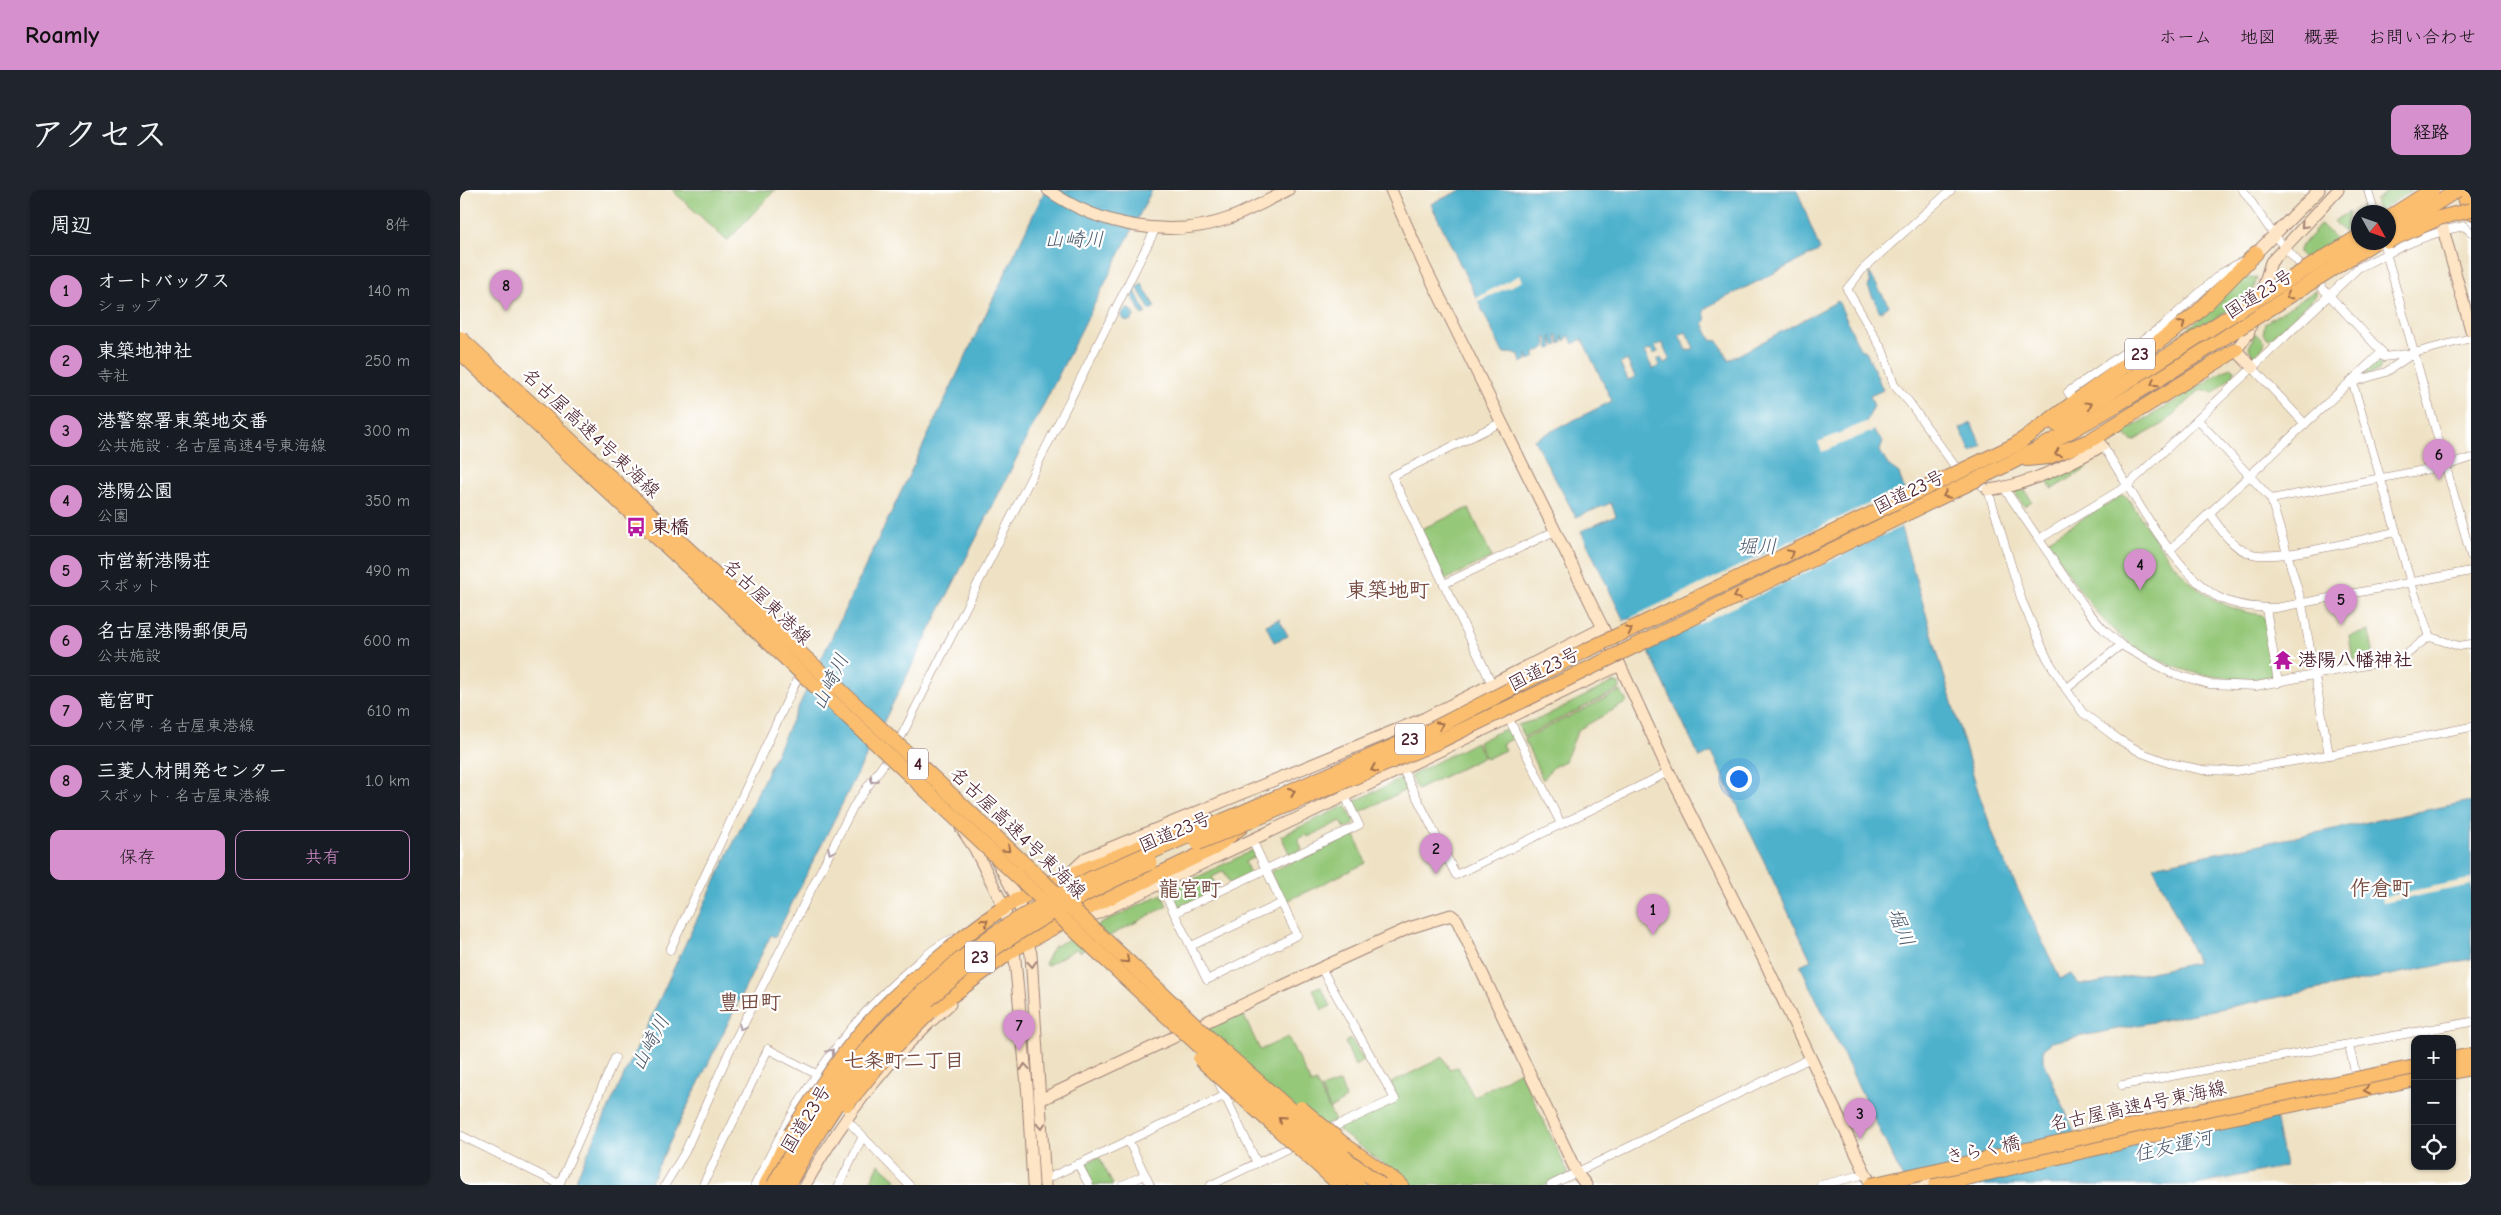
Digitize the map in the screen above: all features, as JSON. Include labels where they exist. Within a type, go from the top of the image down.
[{"type":"highway","points":[[2396,213],[2432,190]]},
{"type":"highway","points":[[2396,229],[2457,190]]},
{"type":"highway","name":"23","points":[[2396,240],[2439,218],[2471,212],[2466,205],[2463,190]]},
{"type":"highway","name":"国道23号","points":[[788,1185],[810,1145],[852,1082],[913,1014],[964,968],[1046,914],[1150,863],[1440,741],[1987,467],[2015,445],[2106,395],[2351,241]]},
{"type":"highway","name":"国道23号","points":[[774,1185],[843,1078],[897,1016],[953,965],[989,938],[1041,906],[1092,878],[1431,730],[1584,651],[1987,467],[2017,460],[2131,398],[2363,250]]},
{"type":"highway","name":"23","points":[[2349,259],[2373,250]]},
{"type":"highway","name":"23","points":[[2015,445],[2196,313],[2256,253]]},
{"type":"highway","name":"名古屋高速4号東海線","points":[[460,338],[837,687],[1221,1049],[1342,1155],[1381,1185]]},
{"type":"highway","name":"23","points":[[2017,460],[2048,457],[2089,441],[2236,350]]},
{"type":"highway","name":"名古屋高速4号東海線","points":[[460,352],[1136,988],[1266,1106],[1358,1185]]},
{"type":"highway","points":[[766,1185],[790,1134],[833,1067],[880,1011],[906,986],[965,936],[1004,907],[1043,886],[1208,820],[1231,818]]},
{"type":"highway","points":[[794,1185],[841,1113],[866,1079],[930,1012],[1014,949],[1073,916],[1214,848],[1247,822]]},
{"type":"highway","points":[[1136,988],[1142,1004],[1234,1092],[1340,1185]]},
{"type":"highway","points":[[1221,1049],[1237,1053],[1345,1144],[1402,1185]]},
{"type":"highway","points":[[2456,1058],[2471,1055]]},
{"type":"highway","name":"名古屋高速4号東海線","points":[[1870,1181],[2411,1068]]},
{"type":"highway","points":[[2456,1071],[2471,1068]]},
{"type":"highway","name":"名古屋高速4号東海線","points":[[1936,1185],[2210,1122],[2411,1081]]},
{"type":"street","points":[[1048,190],[1086,212],[1115,222],[1156,228],[1198,226],[1228,218],[1288,190]]},
{"type":"street","points":[[1391,190],[1424,265],[1603,628],[1669,772],[1870,1181],[1821,1185]]},
{"type":"street","points":[[1951,190],[1863,269],[1847,289],[1883,351],[1894,385],[1909,402],[1954,465],[1988,490],[2022,601],[2048,658],[2083,713],[2118,739],[2142,753],[2168,763],[2204,770],[2235,770],[2329,755],[2471,727]]},
{"type":"street","points":[[2243,190],[2284,247],[2383,354],[2388,370]]},
{"type":"street","points":[[2070,395],[2068,392],[2164,325],[2220,274],[2256,253],[2319,190]]},
{"type":"street","points":[[2305,424],[2236,350],[2248,334],[2272,262],[2338,190]]},
{"type":"street","points":[[2368,190],[2372,205]]},
{"type":"street","points":[[2432,190],[2471,330]]},
{"type":"street","points":[[2396,242],[2464,226],[2471,232]]},
{"type":"street","points":[[665,1185],[685,1152],[729,1052],[853,808],[892,748],[1156,228]]},
{"type":"street","points":[[2039,539],[2128,486],[2358,268],[2380,250]]},
{"type":"street","points":[[2387,250],[2471,556]]},
{"type":"street","name":"名古屋東港線","points":[[460,334],[806,669]]},
{"type":"street","points":[[2170,549],[2383,354],[2414,353],[2471,338]]},
{"type":"street","name":"名古屋東港線","points":[[460,345],[806,669],[947,796],[984,838],[1018,900],[1031,954],[1045,1182]]},
{"type":"street","points":[[2352,381],[2388,370],[2414,353]]},
{"type":"street","points":[[2352,381],[2410,583],[2430,636]]},
{"type":"street","points":[[2198,420],[2271,500],[2302,604],[2329,755]]},
{"type":"street","points":[[1502,422],[1392,476],[1444,584],[1511,715],[1561,824]]},
{"type":"street","points":[[1988,490],[2004,488],[2065,466],[2101,444],[2184,568],[2201,586],[2218,597],[2235,603],[2266,608],[2302,604],[2471,571]]},
{"type":"street","points":[[2271,500],[2445,466],[2471,458]]},
{"type":"street","points":[[2004,488],[2086,610],[2121,646],[2159,667],[2200,681],[2241,686],[2278,682],[2398,659],[2407,655],[2430,636],[2459,646],[2471,644]]},
{"type":"street","points":[[2209,513],[2229,540],[2248,553],[2269,556],[2396,532]]},
{"type":"street","points":[[1444,584],[1555,531]]},
{"type":"street","points":[[2266,608],[2278,682]]},
{"type":"street","points":[[1066,876],[1086,858],[1425,718],[1603,628]]},
{"type":"street","points":[[2066,689],[2121,646]]},
{"type":"street","points":[[1073,916],[1096,914],[1511,715],[1620,665]]},
{"type":"street","points":[[670,950],[806,669]]},
{"type":"street","name":"名古屋東港線","points":[[892,748],[944,803],[975,849],[1004,907],[1014,949],[1028,1096],[1033,1185]]},
{"type":"street","points":[[1402,768],[1456,875],[1669,772]]},
{"type":"street","points":[[1174,913],[1359,826],[1345,796]]},
{"type":"street","points":[[1160,884],[1207,980],[1297,935],[1252,840]]},
{"type":"street","points":[[1191,946],[1282,903]]},
{"type":"street","points":[[1040,1100],[1409,928],[1451,915],[1457,920],[1577,1173],[1586,1185]]},
{"type":"street","points":[[755,1185],[787,1119],[816,1072],[838,1043],[892,985],[947,940],[965,936]]},
{"type":"street","points":[[1210,1185],[1396,1098],[1321,968]]},
{"type":"street","points":[[805,1185],[846,1118],[855,1107],[905,1047],[962,994],[979,974]]},
{"type":"street","points":[[2122,1085],[2349,1046],[2471,1022]]},
{"type":"street","points":[[1194,1029],[1257,1163]]},
{"type":"street","points":[[2349,1046],[2356,1075]]},
{"type":"street","points":[[703,1185],[768,1048],[816,1072],[855,1107]]},
{"type":"street","points":[[2456,1053],[2471,1050]]},
{"type":"street","points":[[460,1136],[559,1185],[615,1058]]},
{"type":"street","points":[[1552,1185],[1811,1058]]},
{"type":"street","name":"きらく橋","points":[[1905,1185],[2069,1149],[2356,1075],[2411,1063]]},
{"type":"street","points":[[1045,1182],[1078,1164],[1224,1096]]},
{"type":"street","points":[[846,1118],[909,1185]]},
{"type":"street","points":[[839,1185],[863,1136]]},
{"type":"street","points":[[1128,1140],[1150,1185]]},
{"type":"street","points":[[1078,1164],[1089,1185]]},
{"type":"street","points":[[1123,1185],[1145,1175]]},
{"type":"green space","points":[[672,190],[775,190],[727,241]]},
{"type":"green space","points":[[2390,190],[2412,190],[2389,205],[2376,205],[2375,200]]},
{"type":"green space","points":[[2349,212],[2345,233],[2334,221]]},
{"type":"green space","points":[[2321,224],[2337,240],[2306,260],[2299,253],[2299,249]]},
{"type":"green space","points":[[2257,277],[2252,295],[2167,349],[2165,347],[2195,323],[2241,279]]},
{"type":"green space","points":[[2316,290],[2316,295],[2270,339],[2266,338],[2263,334],[2265,323]]},
{"type":"green space","points":[[2255,333],[2264,342],[2264,346],[2253,357],[2249,348]]},
{"type":"green space","points":[[2376,361],[2380,363],[2380,370],[2360,376]]},
{"type":"green space","points":[[2230,367],[2234,370],[2234,374],[2214,393],[2203,390],[2199,391],[2165,423],[2133,441],[2126,436],[2118,436]]},
{"type":"green space","points":[[2084,461],[2088,468],[2052,489],[2045,478]]},
{"type":"green space","points":[[2022,486],[2032,501],[2024,506],[2014,492],[2016,488]]},
{"type":"green space","points":[[2122,495],[2127,497],[2167,556],[2197,588],[2215,600],[2237,609],[2262,615],[2265,618],[2274,674],[2272,677],[2224,678],[2178,668],[2156,659],[2135,647],[2116,632],[2092,607],[2048,543],[2049,539]]},
{"type":"green space","points":[[1469,508],[1492,557],[1445,580],[1421,529]]},
{"type":"green space","points":[[2369,631],[2374,656],[2353,660],[2349,636]]},
{"type":"green space","points":[[1613,682],[1619,684],[1620,689],[1524,737],[1518,725],[1539,719]]},
{"type":"green space","points":[[1620,691],[1627,702],[1578,730],[1565,761],[1553,767],[1543,780],[1524,739]]},
{"type":"green space","points":[[1510,729],[1514,738],[1502,744],[1505,750],[1486,759],[1478,742],[1500,731]]},
{"type":"green space","points":[[1476,742],[1484,757],[1417,790],[1410,776]]},
{"type":"green space","points":[[1403,778],[1408,789],[1358,813],[1353,802]]},
{"type":"green space","points":[[1346,805],[1354,822],[1353,825],[1345,829],[1341,821],[1308,837],[1307,835],[1298,839],[1302,850],[1290,855],[1281,836]]},
{"type":"green space","points":[[1354,833],[1366,863],[1285,902],[1270,872]]},
{"type":"green space","points":[[1253,850],[1256,856],[1245,862],[1250,874],[1230,884],[1224,871],[1212,877],[1218,890],[1178,909],[1175,908],[1167,892]]},
{"type":"green space","points":[[1162,894],[1167,906],[1079,952],[1076,949],[1046,966],[1045,963],[1053,947]]},
{"type":"green space","points":[[1320,986],[1331,1006],[1322,1010],[1313,989]]},
{"type":"green space","points":[[1242,1012],[1260,1050],[1288,1037],[1311,1084],[1316,1082],[1335,1121],[1290,1141],[1202,1029]]},
{"type":"green space","points":[[1351,1039],[1364,1060],[1355,1066],[1345,1042]]},
{"type":"green space","points":[[1443,1057],[1449,1069],[1458,1067],[1474,1097],[1520,1071],[1568,1175],[1546,1185],[1412,1185],[1334,1127],[1397,1099],[1391,1083]]},
{"type":"green space","points":[[1340,1082],[1346,1099],[1330,1109],[1321,1089]]},
{"type":"green space","points":[[1099,1157],[1113,1185],[1090,1185],[1080,1166]]},
{"type":"green space","points":[[879,1164],[896,1179],[893,1185],[869,1185]]},
{"type":"water","name":"山崎川","points":[[1045,190],[1152,190],[775,937],[771,935],[649,1185],[573,1185],[679,957]]},
{"type":"water","name":"堀川","points":[[1461,190],[1797,190],[1820,250],[1707,307],[1704,311],[1706,321],[1703,323],[1711,340],[1718,341],[1729,360],[1838,301],[1860,349],[1866,351],[1883,390],[1870,396],[1874,406],[1866,422],[1883,441],[1880,451],[1888,465],[1899,473],[1913,519],[1900,525],[1978,791],[1998,847],[2060,979],[2071,974],[2079,984],[2091,984],[2196,963],[2196,958],[2153,866],[2471,801],[2471,959],[2052,1042],[2043,1049],[2043,1059],[2079,1143],[2092,1151],[2275,1117],[2285,1166],[2196,1185],[1906,1185],[1800,965],[1811,960],[1712,752],[1700,758],[1632,617],[1624,621],[1581,531],[1616,516],[1611,503],[1576,517],[1534,440],[1612,401],[1582,339],[1573,344],[1569,335],[1565,341],[1562,336],[1563,342],[1560,344],[1558,336],[1556,336],[1558,345],[1555,346],[1551,336],[1553,348],[1549,349],[1547,337],[1545,337],[1546,347],[1535,353],[1535,357],[1529,360],[1527,354],[1527,360],[1521,363],[1519,354],[1503,353],[1431,204]],"holes":[[[1686,332],[1694,348],[1687,351],[1679,335]],[[1662,343],[1670,360],[1664,363],[1661,358],[1657,360],[1659,366],[1653,369],[1644,352],[1651,349],[1653,354],[1658,352],[1655,346]],[[1627,360],[1635,377],[1628,380],[1620,364]]]},
{"type":"water","points":[[1869,272],[1889,306],[1880,312],[1868,287],[1870,282]]},
{"type":"water","points":[[1142,284],[1155,307],[1150,310],[1137,287]]},
{"type":"water","points":[[1134,289],[1146,313],[1142,315],[1130,291]]},
{"type":"water","points":[[1126,309],[1130,309],[1134,315],[1130,321],[1126,321],[1122,317],[1122,313]]},
{"type":"water","points":[[1971,423],[1982,446],[1971,452],[1960,429]]},
{"type":"water","points":[[1279,619],[1288,636],[1274,642],[1266,625]]},
{"type":"pier","points":[[1520,275],[1523,281],[1476,302],[1474,300],[1487,292]]},
{"type":"pier","points":[[1866,422],[1872,423],[1875,430],[1822,452],[1818,442]]},
{"type":"pier","points":[[1899,489],[1901,492],[1906,489],[1915,520],[1645,650],[1631,620],[1622,622]]},
{"type":"pier","points":[[2470,879],[2471,885],[2383,903],[2382,897]]},
{"type":"place","name":"三菱人材開発センター","points":[[506,311]]},
{"type":"place","name":"名古屋港陽郵便局","points":[[2439,480]]},
{"type":"place","name":"東橋","points":[[636,527]]},
{"type":"place","name":"港陽公園","points":[[2140,590]]},
{"type":"place","name":"市営新港陽荘","points":[[2341,625]]},
{"type":"place","name":"港陽八幡神社","points":[[2283,660]]},
{"type":"place","name":"東築地神社","points":[[1436,874]]},
{"type":"place","name":"オートバックス","points":[[1653,935]]},
{"type":"place","name":"竜宮町","points":[[1019,1051]]},
{"type":"place","name":"港警察署東築地交番","points":[[1860,1139]]},
{"type":"district","name":"東築地町","points":[[1388,590]]},
{"type":"district","name":"作倉町","points":[[2381,888]]},
{"type":"district","name":"龍宮町","points":[[1190,889]]},
{"type":"district","name":"豊田町","points":[[750,1002]]},
{"type":"district","name":"七条町二丁目","points":[[904,1060]]},
{"type":"water label","name":"住友運河","points":[[2173,1146]]}]
